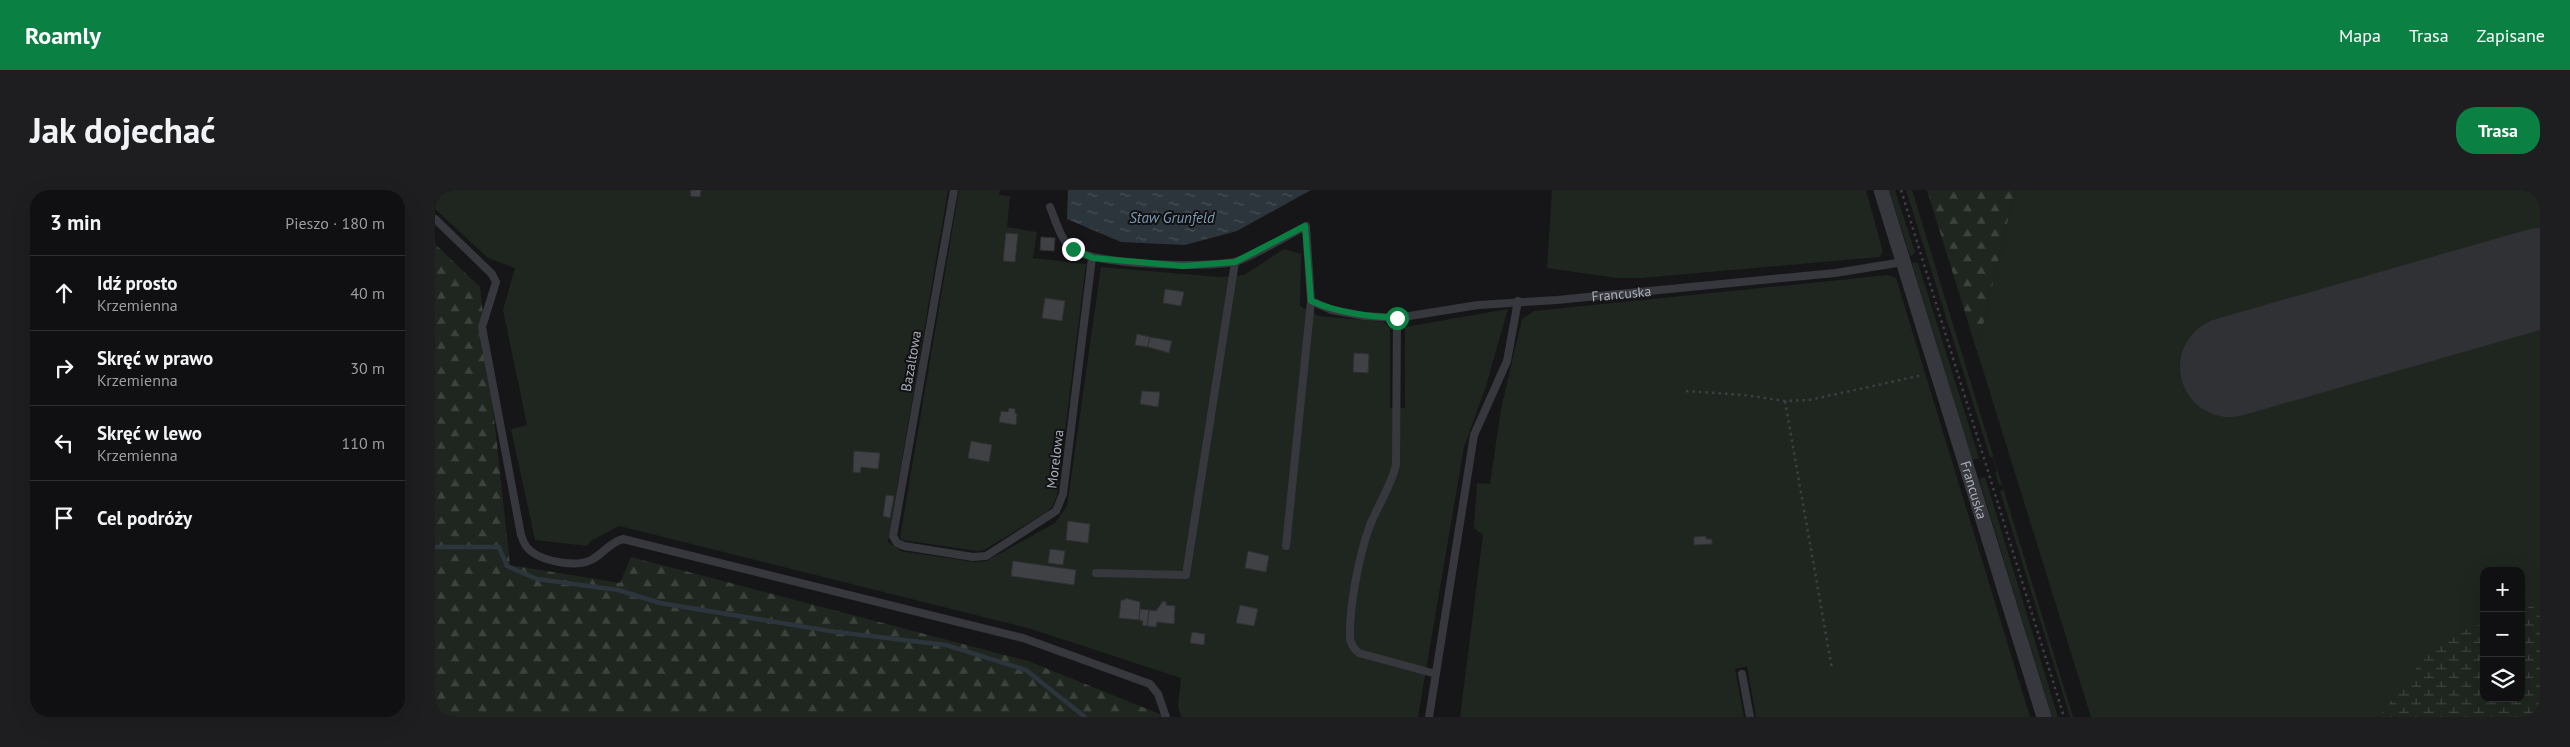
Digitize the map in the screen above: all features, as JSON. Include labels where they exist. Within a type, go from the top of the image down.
[{"type":"street","name":"Francuska","points":[[1881,190],[2044,717]]},
{"type":"lane","name":"Bazaltowa","points":[[893,536],[954,190]]},
{"type":"lane","points":[[1051,207],[1061,233],[1073,249],[1093,258],[1183,266],[1235,262],[1305,226],[1311,301],[1286,546]]},
{"type":"lane","points":[[435,219],[492,274],[496,282],[482,327],[521,535],[526,546],[532,551],[559,562],[578,564],[591,560],[614,541],[623,539],[634,540],[1023,638],[1150,684],[1158,694],[1166,717]]},
{"type":"lane","name":"Morelowa","points":[[893,536],[897,543],[903,546],[973,557],[986,556],[1056,511],[1063,494],[1093,258]]},
{"type":"lane","points":[[1096,573],[1186,575],[1235,262]]},
{"type":"lane","name":"Francuska","points":[[1311,301],[1332,310],[1365,316],[1397,318],[1478,305],[1567,299],[1835,273],[1903,262]]},
{"type":"lane","points":[[1429,717],[1474,435],[1507,361],[1518,301]]},
{"type":"lane","points":[[1397,318],[1396,465],[1393,477],[1379,502],[1366,538],[1359,565],[1350,637],[1354,649],[1359,653],[1436,674]]},
{"type":"lane","points":[[1742,674],[1750,717]]},
{"type":"path","points":[[1901,190],[2064,717]]},
{"type":"path","points":[[1686,391],[1744,394],[1785,401],[1809,400],[1937,372]]},
{"type":"path","points":[[1785,401],[1832,669]]},
{"type":"green space","points":[[435,190],[948,190],[888,542],[901,551],[974,562],[986,561],[1055,523],[1067,506],[1101,267],[1220,277],[1244,275],[1284,249],[1301,254],[1300,306],[1319,316],[1384,322],[1390,329],[1390,408],[1405,408],[1405,327],[1508,309],[1485,389],[1464,447],[1418,717],[1181,717],[1178,706],[1181,678],[1031,629],[619,526],[591,541],[587,546],[535,540],[511,429],[527,425],[503,310],[515,268],[488,258],[435,209]]},
{"type":"green space","points":[[959,190],[1000,190],[999,195],[1010,196],[1007,227],[1037,232],[1033,258],[1086,264],[1057,495],[1052,507],[1045,513],[984,550],[977,551],[902,540],[900,537]]},
{"type":"green space","points":[[1552,190],[1866,190],[1883,252],[1879,257],[1642,278],[1617,278],[1547,268]]},
{"type":"green space","points":[[1889,190],[1895,190],[1915,252],[1913,255],[1910,256]]},
{"type":"green space","points":[[1906,190],[1912,190],[2073,717],[2070,717],[2000,491],[2003,490],[2002,485],[1999,485],[1993,457],[1990,457]]},
{"type":"green space","points":[[1927,190],[2015,190],[1977,351]]},
{"type":"green space","points":[[2015,190],[2540,190],[2540,717],[2091,717],[1977,351]]},
{"type":"green space","points":[[435,244],[480,287],[510,565],[620,583],[631,557],[1028,661],[1167,717],[435,717]]},
{"type":"green space","points":[[1912,263],[1918,263],[1979,458],[1972,460]]},
{"type":"green space","points":[[1888,275],[1896,278],[2030,717],[1756,717],[1747,666],[1735,669],[1744,717],[1460,717],[1483,535],[1474,528],[1477,483],[1490,484],[1501,409],[1522,319],[1534,311]]},
{"type":"green space","points":[[1985,477],[2058,717],[2052,717],[1979,479]]},
{"type":"green space","points":[[2540,603],[2540,717],[2379,717],[2438,640],[2480,624],[2480,702],[2525,702],[2525,609]]},
{"type":"water","name":"Staw Grunfeld","points":[[1068,190],[1311,190],[1237,231],[1185,245],[1121,242],[1067,219]]},
{"type":"building","points":[[691,190],[701,190],[700,197],[690,196]]},
{"type":"building","points":[[1006,233],[1018,234],[1015,262],[1003,261]]},
{"type":"building","points":[[1041,237],[1055,238],[1054,251],[1040,250]]},
{"type":"building","points":[[1165,289],[1184,292],[1181,306],[1163,303]]},
{"type":"building","points":[[1045,298],[1065,301],[1062,321],[1042,318]]},
{"type":"building","points":[[1137,334],[1150,337],[1148,347],[1135,345]]},
{"type":"building","points":[[1150,337],[1172,341],[1169,353],[1148,347]]},
{"type":"building","points":[[1354,353],[1369,354],[1368,373],[1353,372]]},
{"type":"building","points":[[1142,391],[1160,392],[1158,407],[1140,404]]},
{"type":"building","points":[[1009,408],[1015,409],[1017,414],[1016,425],[999,422],[1001,411],[1008,412]]},
{"type":"building","points":[[971,441],[992,445],[989,462],[968,458]]},
{"type":"building","points":[[854,451],[880,453],[878,469],[861,467],[860,473],[853,472]]},
{"type":"building","points":[[886,495],[894,496],[890,518],[883,516]]},
{"type":"building","points":[[1068,521],[1090,524],[1088,543],[1066,540]]},
{"type":"building","points":[[1706,536],[1706,539],[1712,539],[1712,544],[1694,545],[1694,537]]},
{"type":"building","points":[[1050,549],[1065,551],[1063,565],[1048,563]]},
{"type":"building","points":[[1248,551],[1269,556],[1266,572],[1245,568]]},
{"type":"building","points":[[1013,561],[1076,570],[1074,585],[1011,576]]},
{"type":"building","points":[[1125,598],[1140,602],[1139,620],[1119,618],[1121,600],[1125,600]]},
{"type":"building","points":[[1163,601],[1166,602],[1166,605],[1175,606],[1174,624],[1157,622],[1156,627],[1147,626],[1149,610],[1156,611]]},
{"type":"building","points":[[1240,605],[1258,609],[1254,626],[1236,623]]},
{"type":"building","points":[[1140,609],[1149,610],[1147,626],[1142,625],[1143,621],[1139,620]]},
{"type":"building","points":[[1192,632],[1205,634],[1204,645],[1190,643]]},
{"type":"waterway","points":[[435,547],[499,547],[507,566],[537,579],[618,590],[660,603],[836,632],[946,645],[1026,670],[1085,717]]},
{"type":"runway","points":[[2230,367],[2540,278]]},
{"type":"route","points":[[1073,249],[1093,258],[1183,266],[1235,262],[1305,226],[1311,301],[1332,310],[1365,316],[1397,318]]}]
